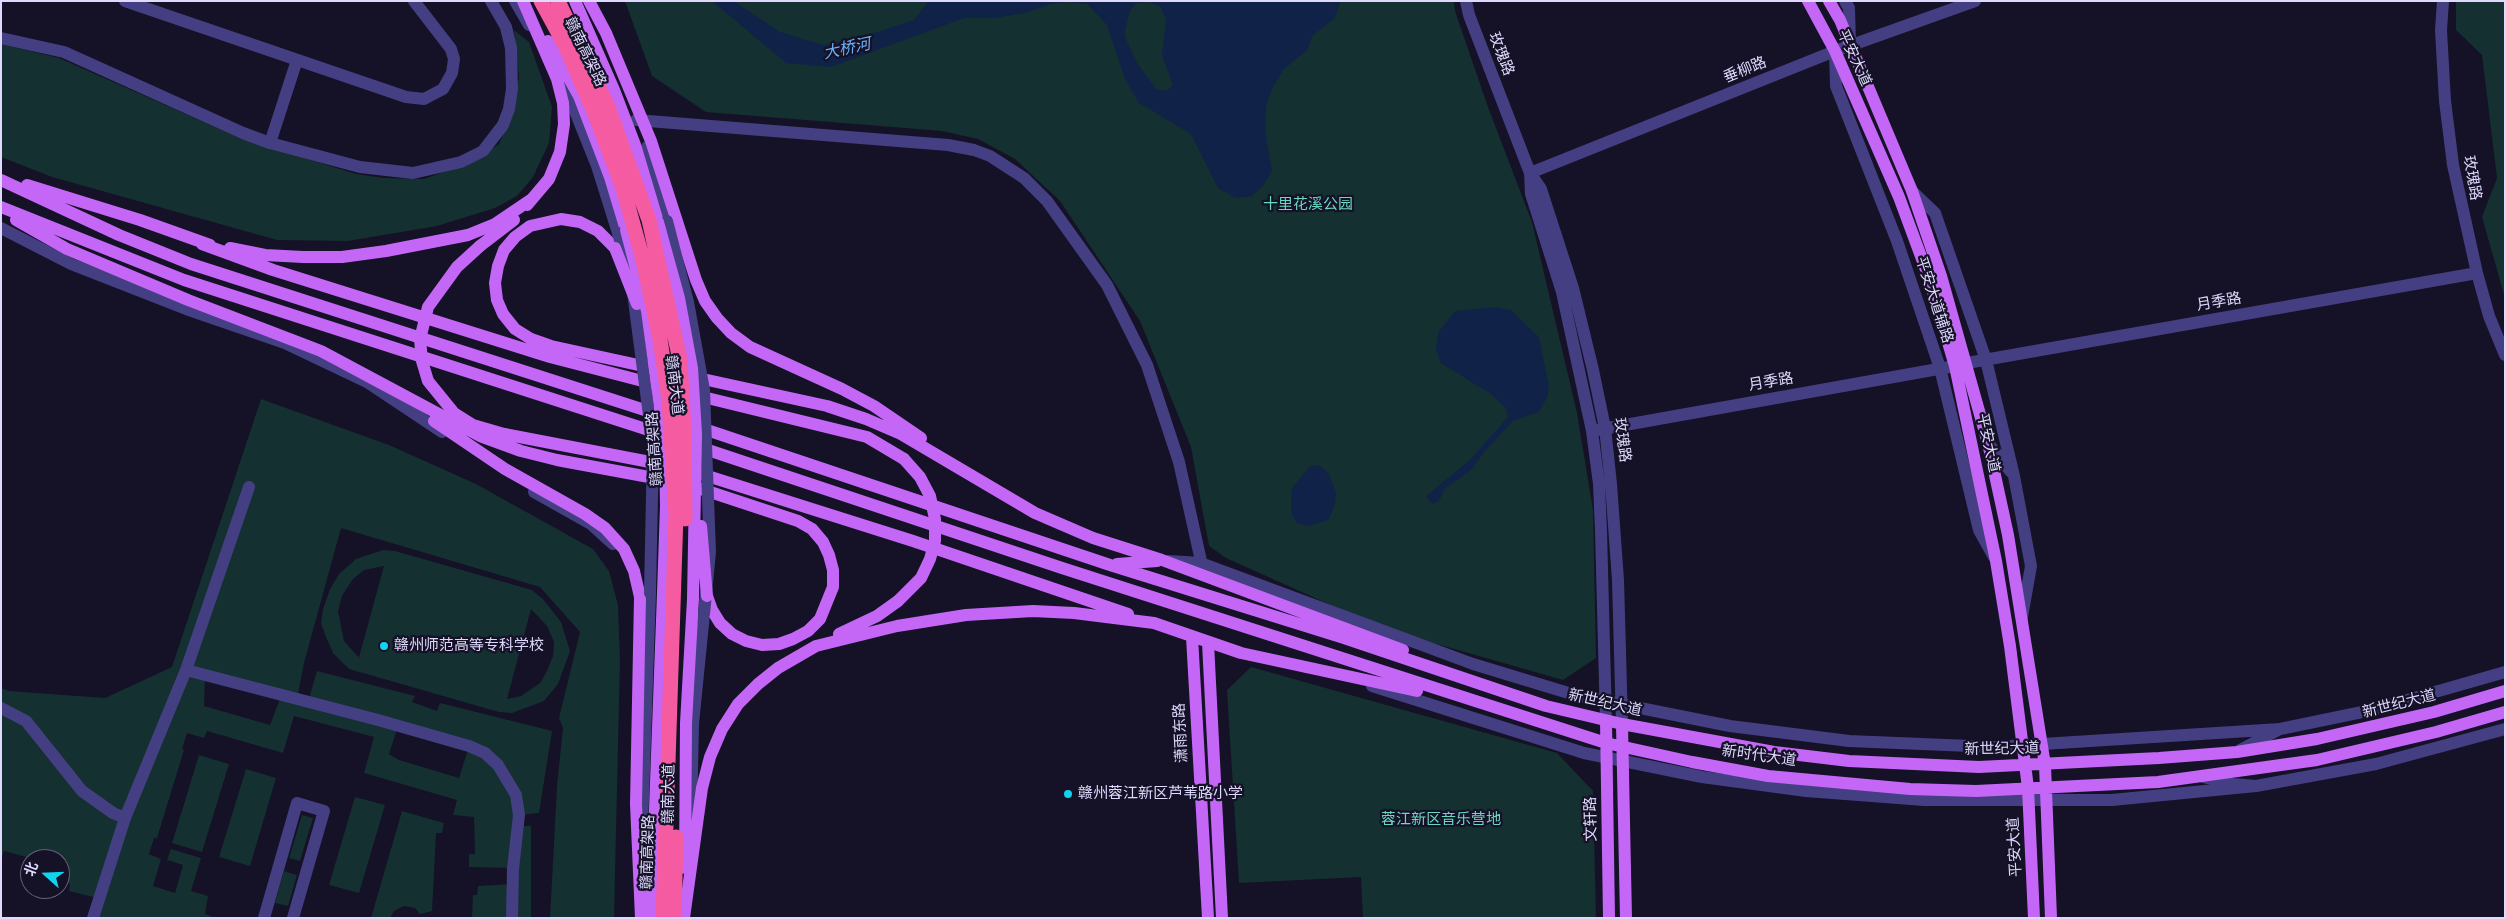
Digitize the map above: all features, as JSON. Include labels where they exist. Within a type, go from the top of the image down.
[{"type":"highway","name":"赣南高架路","points":[[541,1],[566,47],[596,114],[623,188],[643,260],[656,322],[669,401],[676,513],[663,918]]},
{"type":"highway","name":"赣南高架路","points":[[558,1],[608,108],[649,220],[680,360],[686,500],[674,918]]},
{"type":"main road","points":[[525,1],[557,79],[563,103],[564,124],[560,152],[549,180],[512,223],[480,246],[457,267],[428,307],[420,339],[422,361],[428,381],[454,413],[473,425],[504,434],[679,468],[904,538],[1208,643],[1493,707]]},
{"type":"main road","name":"赣南大道","points":[[525,1],[579,96],[610,177],[622,232],[646,311],[658,382],[665,462],[666,506],[656,593],[651,918]]},
{"type":"main road","name":"赣南大道","points":[[575,1],[611,82],[667,221],[692,368],[696,434],[693,599],[686,723],[684,918]]},
{"type":"main road","points":[[589,1],[606,33],[640,121]]},
{"type":"main road","name":"平安大道","points":[[1808,1],[1835,52],[1899,197],[1988,443],[2022,618],[2045,764],[2050,918]]},
{"type":"main road","name":"平安大道","points":[[1829,1],[1912,191],[1961,364],[2010,646],[2028,794],[2034,918]]},
{"type":"main road","points":[[1,179],[140,220],[273,270],[550,357],[772,415],[868,437],[904,459],[920,477],[930,496],[935,520],[935,541],[930,559],[921,578],[898,601],[877,616],[816,646],[778,668],[738,704],[722,729],[710,757],[702,788],[684,918]]},
{"type":"main road","points":[[1,179],[119,235],[191,264],[489,361],[623,402],[1110,565],[1344,638],[1500,690]]},
{"type":"main road","points":[[202,244],[265,255],[303,257],[342,257],[386,251],[468,235],[495,224],[532,199]]},
{"type":"main road","points":[[1,206],[184,280],[475,376],[621,421],[1071,572],[1493,707]]},
{"type":"main road","points":[[1,211],[67,249],[188,300],[321,351],[456,425],[521,451],[557,460],[679,483],[780,514],[812,530],[829,555],[833,578],[828,604],[820,619],[794,640],[762,645],[739,638],[720,623],[712,610],[707,592],[696,434]]},
{"type":"main road","points":[[658,382],[632,290],[615,248],[598,231],[580,222],[561,218],[530,226],[515,237],[504,250],[498,266],[495,283],[497,300],[503,314],[515,329],[531,339],[551,346],[827,406],[866,419],[901,434],[1035,513],[1093,538],[1162,560],[1448,667],[1500,690]]},
{"type":"main road","points":[[667,221],[705,300],[731,333],[750,347],[842,389],[874,406],[908,428],[967,472]]},
{"type":"main road","points":[[403,395],[430,418],[472,448],[585,514],[605,528],[624,549],[634,571],[640,597],[637,731],[638,918]]},
{"type":"main road","points":[[1110,565],[1162,560]]},
{"type":"main road","points":[[816,646],[897,626],[966,615],[1001,612],[1074,613],[1154,623]]},
{"type":"main road","name":"潇雨东路","points":[[1192,637],[1208,918]]},
{"type":"main road","name":"潇雨东路","points":[[1208,643],[1222,918]]},
{"type":"main road","name":"新世纪大道","points":[[1500,690],[1546,706],[1622,724],[1774,752],[1849,761],[1979,767],[2024,766],[2237,752],[2376,727],[2505,691]]},
{"type":"main road","name":"新时代大道","points":[[1493,707],[1606,743],[1768,776],[1910,789],[1976,790],[2028,794]]},
{"type":"main road","points":[[2028,794],[2047,794],[2203,777],[2344,754],[2436,732],[2505,712]]},
{"type":"main road","name":"文轩路","points":[[1606,720],[1609,918]]},
{"type":"main road","points":[[1622,724],[1626,918]]},
{"type":"street","points":[[125,1],[406,97],[424,99],[434,96],[443,89],[452,73],[454,59],[451,49],[414,1]]},
{"type":"street","points":[[1,38],[64,52],[242,133],[270,143],[360,167],[401,173],[430,171],[461,162],[483,151],[503,125],[509,109],[513,80],[511,48],[506,27],[491,1]]},
{"type":"street","points":[[515,1],[545,51],[576,115],[597,166],[622,232],[632,290],[653,446],[656,593],[639,885]]},
{"type":"street","name":"玫瑰路","points":[[1466,1],[1469,15],[1530,173],[1531,194],[1562,292],[1598,430],[1618,580],[1622,724]]},
{"type":"street","points":[[1846,1],[1849,8],[1850,46]]},
{"type":"street","name":"垂柳路","points":[[1530,173],[1850,46],[1975,1]]},
{"type":"street","name":"玫瑰路","points":[[2443,1],[2441,30],[2445,101],[2453,165],[2476,273],[2489,316],[2505,355]]},
{"type":"street","name":"平安大道辅路","points":[[1835,52],[1836,86],[1897,241],[1940,368],[1979,530],[1996,561]]},
{"type":"street","points":[[270,143],[297,60]]},
{"type":"street","points":[[690,918],[693,724],[710,552],[704,390],[688,302],[640,121],[948,146],[974,150],[990,156],[1024,178],[1047,201],[1107,286],[1147,365],[1179,462],[1204,576]]},
{"type":"street","name":"平安大道辅路","points":[[1912,191],[1935,213],[1986,360],[2014,476],[2031,566],[2022,618]]},
{"type":"street","points":[[1897,241],[1899,197]]},
{"type":"street","points":[[1,228],[71,264],[186,309],[285,343],[367,382],[491,466],[591,524],[616,547],[631,574],[634,605],[632,846],[638,918]]},
{"type":"street","name":"月季路","points":[[1598,430],[2476,273]]},
{"type":"street","name":"玫瑰路","points":[[1598,430],[1606,720]]},
{"type":"street","points":[[1988,443],[2014,476]]},
{"type":"street","points":[[92,918],[125,818],[186,670],[250,487]]},
{"type":"street","points":[[1162,560],[1201,563],[1257,581],[1473,664],[1575,695],[1730,726],[1849,741],[1995,747],[2280,729],[2372,710],[2505,672]]},
{"type":"street","points":[[1317,669],[1584,753],[1702,777],[1806,790],[1924,800],[2028,794]]},
{"type":"street","points":[[186,670],[378,720],[469,746],[485,753],[498,764],[516,795],[518,815],[513,868],[512,918]]},
{"type":"street","points":[[1,708],[26,721],[82,792],[113,813],[125,818]]},
{"type":"street","points":[[2237,752],[2280,729]]},
{"type":"street","points":[[2047,794],[2112,800],[2256,786],[2376,764],[2505,729]]},
{"type":"street","points":[[2203,777],[2232,784],[2256,786]]},
{"type":"street","points":[[264,918],[297,803],[324,811],[293,918]]},
{"type":"green space","name":"十里花溪公园","points":[[625,1],[1454,1],[1455,11],[1488,107],[1532,222],[1577,413],[1593,510],[1596,658],[1563,680],[1384,629],[1226,558],[1209,546],[1191,447],[1140,321],[1060,201],[1015,159],[978,139],[942,131],[706,112],[652,76]]},
{"type":"green space","points":[[2456,1],[2505,1],[2505,298],[2482,217],[2497,178],[2482,55],[2456,30]]},
{"type":"green space","points":[[514,30],[529,42],[552,107],[549,143],[533,177],[517,196],[495,208],[437,226],[348,241],[277,240],[52,177],[1,157],[1,44],[59,58],[240,138],[356,174],[384,178],[424,179],[474,161],[499,144],[509,120],[519,78]]},
{"type":"green space","points":[[261,399],[389,445],[476,484],[593,549],[609,571],[618,605],[620,659],[614,918],[550,918],[557,786],[563,728],[559,718],[580,632],[540,587],[341,528],[304,663],[297,699],[308,702],[317,671],[415,696],[412,702],[437,711],[440,703],[552,731],[539,813],[519,815],[518,826],[531,826],[531,918],[472,918],[473,895],[477,895],[478,886],[512,884],[513,868],[469,867],[469,854],[475,854],[474,817],[453,815],[457,800],[364,773],[374,737],[294,716],[283,753],[207,731],[204,738],[187,733],[182,749],[184,750],[157,838],[154,838],[149,854],[161,859],[153,886],[175,893],[183,865],[167,860],[171,849],[201,858],[191,891],[208,896],[205,914],[216,918],[93,918],[97,898],[70,891],[70,849],[20,849],[20,855],[4,851],[1,861],[1,688],[9,691],[105,698],[172,667]],"holes":[[[205,676],[281,696],[270,725],[204,706]],[[398,726],[469,746],[459,778],[399,760],[389,754]]]},
{"type":"green space","points":[[383,550],[395,551],[532,590],[543,599],[561,622],[570,651],[558,684],[544,701],[512,713],[499,712],[349,669],[333,653],[321,623],[323,609],[330,589],[339,574],[356,559]],"holes":[[[384,566],[359,657],[361,660],[344,641],[338,611],[342,596],[352,580],[364,570]],[[531,609],[547,626],[554,642],[553,656],[540,683],[521,696],[507,699]]]},
{"type":"green space","name":"蓉江新区音乐营地","points":[[1251,667],[1557,753],[1593,791],[1596,918],[1363,918],[1361,877],[1239,883],[1227,690]]},
{"type":"green space","points":[[199,755],[229,764],[202,852],[172,843]]},
{"type":"green space","points":[[246,769],[276,778],[250,866],[219,857]]},
{"type":"green space","points":[[355,797],[385,805],[359,893],[329,885]]},
{"type":"green space","points":[[402,811],[444,823],[442,833],[436,833],[432,911],[420,914],[415,908],[404,906],[394,911],[390,918],[371,918]]},
{"type":"green space","points":[[302,815],[313,818],[300,861],[289,858]]},
{"type":"green space","points":[[284,871],[297,875],[288,906],[275,903]]},
{"type":"water","name":"大桥河","points":[[712,1],[734,1],[780,32],[823,45],[868,35],[914,20],[929,1],[1341,1],[1334,19],[1313,35],[1307,50],[1283,70],[1273,87],[1266,105],[1265,130],[1272,171],[1263,186],[1252,196],[1236,198],[1218,188],[1191,134],[1139,103],[1125,79],[1107,25],[1087,4],[1069,2],[1050,4],[1025,13],[995,18],[964,18],[831,67],[786,63]],"holes":[[[1149,2],[1161,7],[1166,20],[1162,55],[1173,85],[1166,91],[1156,89],[1137,63],[1124,35],[1130,11],[1136,3]]]},
{"type":"water","points":[[1493,307],[1511,310],[1539,337],[1549,387],[1547,397],[1539,412],[1514,420],[1485,451],[1470,471],[1445,488],[1439,501],[1432,504],[1426,496],[1470,460],[1508,417],[1506,408],[1491,394],[1441,363],[1436,350],[1438,333],[1455,311]]},
{"type":"water","points":[[1311,465],[1320,466],[1329,474],[1336,493],[1334,508],[1328,520],[1308,526],[1297,523],[1292,515],[1291,505],[1292,488]]},
{"type":"place","name":"赣州师范高等专科学校","points":[[384,646]]},
{"type":"place","name":"赣州蓉江新区芦苇路小学","points":[[1068,794]]}]
